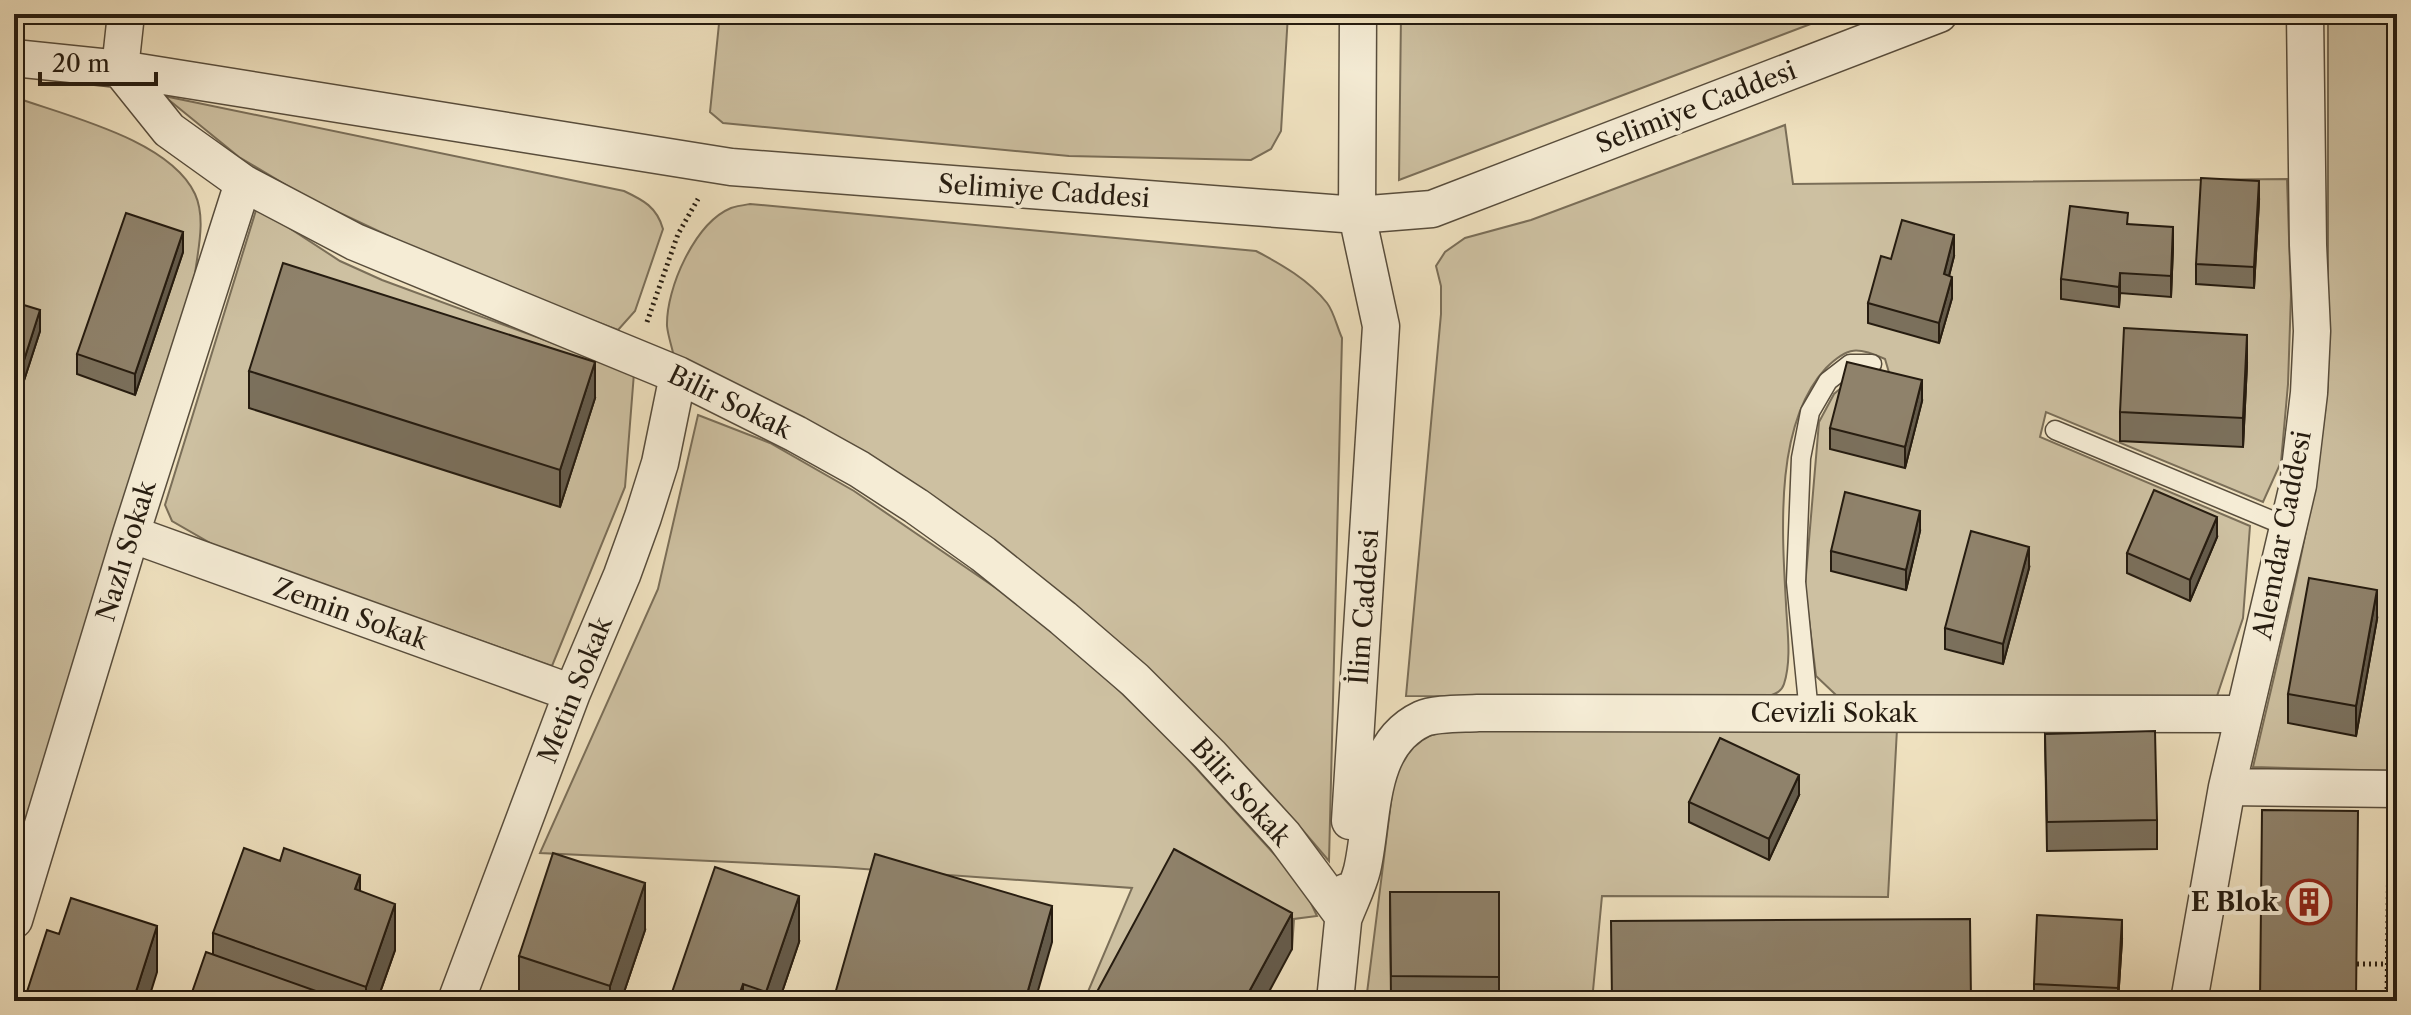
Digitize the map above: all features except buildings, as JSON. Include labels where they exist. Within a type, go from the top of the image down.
[{"type":"street","points":[[14,58],[120,69],[126,14]]},
{"type":"street","name":"İlim Caddesi","points":[[1335,1001],[1344,917],[1381,326],[1357,215],[1358,14]]},
{"type":"street","name":"Selimiye Caddesi","points":[[120,69],[731,167],[1357,215],[1432,209],[1874,26],[1939,14]]},
{"type":"street","name":"Alemdar Caddesi","points":[[2189,1001],[2227,787],[2298,485],[2309,393],[2312,331],[2305,14]]},
{"type":"street","name":"Bilir Sokak","points":[[120,69],[169,130],[243,183],[355,242],[678,375],[796,434],[859,469],[983,554],[1135,680],[1210,755],[1284,836],[1344,917]]},
{"type":"street","name":"Nazlı Sokak","points":[[14,920],[131,534],[243,183]]},
{"type":"street","name":"Metin Sokak","points":[[456,1001],[572,693],[643,517],[660,463],[678,375]]},
{"type":"street","name":"Zemin Sokak","points":[[131,534],[572,693]]},
{"type":"street","name":"Cevizli Sokak","points":[[1344,917],[1362,870],[1375,789],[1385,758],[1403,732],[1425,718],[1478,713],[2244,714]]},
{"type":"street","points":[[2227,787],[2397,789]]},
{"type":"lane","points":[[1809,713],[1796,582],[1801,458],[1810,412],[1828,381],[1850,364],[1872,364]]},
{"type":"lane","points":[[2055,430],[2288,527]]},
{"type":"path","points":[[637,358],[651,305],[678,234],[700,194],[731,167]]},
{"type":"path","points":[[2387,1001],[2389,841],[2397,841]]},
{"type":"path","points":[[2357,964],[2387,964]]},
{"type":"shaded area","points":[[720,14],[1288,14],[1281,131],[1271,149],[1251,160],[1069,156],[723,123],[710,112]]},
{"type":"shaded area","points":[[1401,14],[1837,14],[1399,180]]},
{"type":"shaded area","points":[[2328,14],[2397,14],[2397,771],[2253,767],[2306,530],[2328,385]]},
{"type":"shaded area","points":[[164,96],[624,191],[648,205],[663,229],[635,311],[618,330],[470,274],[308,198],[239,157]]},
{"type":"shaded area","points":[[14,97],[115,132],[164,159],[182,175],[195,194],[201,223],[195,274],[14,861]]},
{"type":"shaded area","points":[[1785,125],[1793,184],[2287,179],[2291,295],[2288,384],[2281,462],[2263,502],[2046,412],[2040,437],[2250,526],[2243,618],[2217,696],[1836,695],[1816,676],[1805,587],[1819,422],[1834,394],[1847,383],[1890,376],[1885,359],[1854,351],[1847,352],[1826,368],[1809,391],[1789,448],[1783,512],[1788,654],[1783,687],[1779,691],[1766,697],[1406,696],[1441,314],[1441,286],[1436,266],[1445,252],[1465,238],[1531,220]]},
{"type":"shaded area","points":[[750,204],[1256,251],[1294,273],[1320,295],[1332,311],[1342,338],[1329,861],[1244,765],[1153,675],[674,357],[667,326],[668,311],[685,258],[706,227],[718,216],[731,208]]},
{"type":"shaded area","points":[[257,207],[340,261],[382,280],[634,373],[625,487],[552,666],[219,548],[172,521],[165,505]]},
{"type":"shaded area","points":[[698,415],[770,443],[854,491],[1012,599],[1096,668],[1176,746],[1303,886],[1317,916],[1294,919],[1292,949],[1174,886],[1111,1001],[1084,1001],[1132,888],[836,867],[540,853],[658,589]]},
{"type":"shaded area","points":[[1897,729],[1888,897],[1602,896],[1592,1001],[1366,1001],[1394,778],[1409,751],[1420,740],[1449,731]]},
{"type":"place","name":"E Blok","points":[[2309,902]]}]
